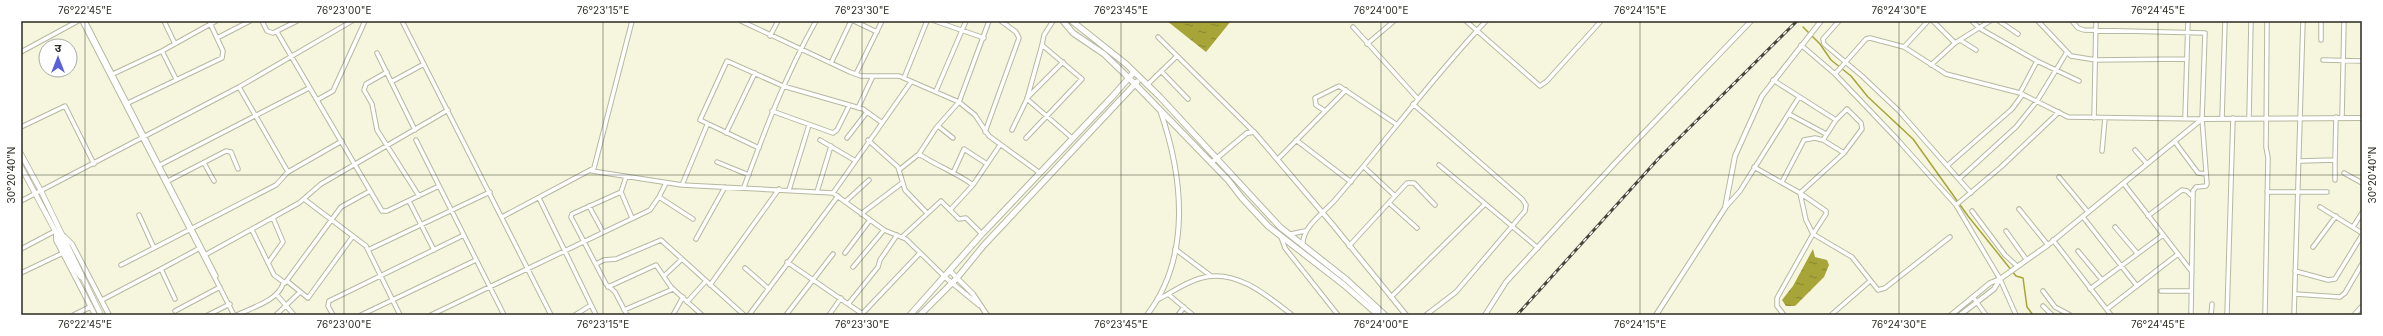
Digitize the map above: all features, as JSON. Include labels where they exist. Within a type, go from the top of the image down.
[{"type":"main road","points":[[1059,21],[1064,23],[1129,77],[1258,215],[1281,237],[1347,280],[1385,315]]},
{"type":"main road","points":[[1072,21],[1134,72],[1218,158],[1287,234],[1303,247],[1306,253],[1378,315]]},
{"type":"main road","points":[[910,315],[946,278],[982,234],[1134,72]]},
{"type":"main road","points":[[920,315],[957,278],[984,245],[1140,78]]},
{"type":"main road","points":[[21,154],[42,191],[82,278],[101,315]]},
{"type":"main road","points":[[21,167],[76,270],[82,278]]},
{"type":"street","points":[[21,52],[78,21]]},
{"type":"street","points":[[82,21],[142,139],[190,228]]},
{"type":"street","points":[[85,21],[146,136],[200,249],[230,304]]},
{"type":"street","points":[[164,21],[175,44]]},
{"type":"street","points":[[113,74],[162,51],[209,23],[216,21]]},
{"type":"street","points":[[217,38],[250,21]]},
{"type":"street","points":[[262,21],[268,32],[276,32],[297,21]]},
{"type":"street","points":[[21,201],[239,87],[352,21]]},
{"type":"street","points":[[317,100],[333,91],[365,21]]},
{"type":"street","points":[[402,21],[551,315]]},
{"type":"street","points":[[592,171],[597,160],[632,21]]},
{"type":"street","points":[[741,21],[770,36],[856,74],[904,78],[959,102],[975,115],[985,132],[1000,145],[1040,173]]},
{"type":"street","points":[[770,36],[778,21]]},
{"type":"street","points":[[744,187],[772,110],[800,49],[816,21]]},
{"type":"street","points":[[831,63],[852,21],[877,32]]},
{"type":"street","points":[[856,74],[882,21]]},
{"type":"street","points":[[904,78],[927,21]]},
{"type":"street","points":[[934,21],[984,38]]},
{"type":"street","points":[[936,91],[966,21]]},
{"type":"street","points":[[899,170],[919,154],[938,126],[959,102],[984,38],[989,21]]},
{"type":"street","points":[[985,132],[1019,38],[1016,32],[1000,21]]},
{"type":"street","points":[[1012,130],[1027,99],[1044,35],[1052,21]]},
{"type":"street","points":[[1367,44],[1394,21]]},
{"type":"street","points":[[1466,21],[1540,86],[1547,82],[1601,21]]},
{"type":"street","points":[[1287,234],[1305,231],[1324,213],[1364,166],[1396,124],[1486,21]]},
{"type":"street","points":[[1485,315],[1499,290],[1616,162],[1751,21]]},
{"type":"street","points":[[1725,208],[1735,156],[1762,96],[1800,45],[1821,21]]},
{"type":"street","points":[[1839,21],[1823,39],[1823,43],[1899,111],[1971,193]]},
{"type":"street","points":[[1904,47],[1928,21]]},
{"type":"street","points":[[1933,21],[1955,43]]},
{"type":"street","points":[[1972,21],[1979,28],[2036,61],[2079,81]]},
{"type":"street","points":[[1931,65],[1955,43],[1990,21]]},
{"type":"street","points":[[2000,21],[2018,34]]},
{"type":"street","points":[[2038,21],[2067,52],[2074,57],[2096,60],[2186,59]]},
{"type":"street","points":[[2072,21],[2081,29],[2096,31],[2205,32],[2202,119],[2206,185],[2194,188],[2191,315]]},
{"type":"street","points":[[2094,118],[2096,21]]},
{"type":"street","points":[[2185,118],[2188,21]]},
{"type":"street","points":[[2222,118],[2225,21]]},
{"type":"street","points":[[2248,118],[2251,21]]},
{"type":"street","points":[[2265,315],[2267,21]]},
{"type":"street","points":[[2294,315],[2300,160],[2303,21]]},
{"type":"street","points":[[2320,40],[2321,21]]},
{"type":"street","points":[[2342,118],[2344,21]]},
{"type":"street","points":[[128,103],[222,58],[223,51],[209,23]]},
{"type":"street","points":[[1353,27],[1418,99]]},
{"type":"street","points":[[276,32],[342,141],[370,191],[384,212],[439,186]]},
{"type":"street","points":[[1158,37],[1254,132],[1324,213],[1406,315]]},
{"type":"street","points":[[1836,73],[1866,39],[1870,38],[1904,47],[1946,74],[2022,94],[2074,118],[2362,118]]},
{"type":"street","points":[[1960,40],[1976,50]]},
{"type":"street","points":[[1026,138],[1082,80],[1082,78],[1042,44]]},
{"type":"street","points":[[1800,45],[1836,73],[1957,204],[2000,279],[2016,315]]},
{"type":"street","points":[[162,51],[176,79]]},
{"type":"street","points":[[1959,179],[2016,127],[2037,101],[2067,52]]},
{"type":"street","points":[[377,54],[415,130]]},
{"type":"street","points":[[1147,85],[1177,56]]},
{"type":"street","points":[[2323,60],[2362,61]]},
{"type":"street","points":[[759,148],[701,122],[700,118],[725,62],[731,61],[783,86],[858,108],[867,112],[881,122]]},
{"type":"street","points":[[1948,165],[2012,108],[2022,94],[2036,61]]},
{"type":"street","points":[[1027,99],[1063,62]]},
{"type":"street","points":[[392,82],[424,64]]},
{"type":"street","points":[[1161,71],[1188,99]]},
{"type":"street","points":[[387,72],[366,84],[364,87],[373,108],[375,127],[419,196]]},
{"type":"street","points":[[726,133],[755,73]]},
{"type":"street","points":[[858,108],[873,76]]},
{"type":"street","points":[[1773,80],[1836,120]]},
{"type":"street","points":[[833,193],[868,140],[911,82]]},
{"type":"street","points":[[1325,111],[1316,105],[1315,98],[1336,86],[1346,90],[1396,124]]},
{"type":"street","points":[[239,87],[288,172]]},
{"type":"street","points":[[160,165],[256,117],[309,88]]},
{"type":"street","points":[[1278,159],[1346,90]]},
{"type":"street","points":[[1656,315],[1725,208],[1736,197],[1799,97]]},
{"type":"street","points":[[1027,99],[1072,138]]},
{"type":"street","points":[[1413,104],[1522,199],[1526,208],[1456,292],[1426,315]]},
{"type":"street","points":[[21,127],[65,106],[94,164]]},
{"type":"street","points":[[772,110],[808,125],[835,132],[849,106]]},
{"type":"street","points":[[1800,193],[1844,152],[1862,129],[1862,125],[1847,109],[1836,120],[1823,140]]},
{"type":"street","points":[[205,255],[273,218],[304,199],[321,184],[448,110]]},
{"type":"street","points":[[1148,315],[1159,299],[1175,249],[1180,210],[1176,174],[1166,126],[1160,110]]},
{"type":"street","points":[[847,138],[867,112]]},
{"type":"street","points":[[1957,204],[1971,193],[2059,112]]},
{"type":"street","points":[[1788,114],[1826,134]]},
{"type":"street","points":[[2102,151],[2104,118]]},
{"type":"street","points":[[2227,315],[2233,118]]},
{"type":"street","points":[[2335,180],[2334,160],[2336,118]]},
{"type":"street","points":[[1951,315],[1990,284],[2000,279],[2026,259],[2048,245],[2202,119]]},
{"type":"street","points":[[682,185],[707,125]]},
{"type":"street","points":[[789,190],[808,125]]},
{"type":"street","points":[[938,126],[953,138]]},
{"type":"street","points":[[1211,163],[1247,133],[1254,132]]},
{"type":"street","points":[[1782,182],[1804,140],[1815,138],[1823,140],[1844,152]]},
{"type":"street","points":[[416,140],[504,314],[499,315]]},
{"type":"street","points":[[820,140],[854,160]]},
{"type":"street","points":[[868,140],[899,170],[905,190],[927,213]]},
{"type":"street","points":[[1296,140],[1351,182]]},
{"type":"street","points":[[121,266],[190,228],[276,185],[288,172],[342,141]]},
{"type":"street","points":[[2175,142],[2198,173],[2206,174]]},
{"type":"street","points":[[950,210],[973,185],[1000,145]]},
{"type":"street","points":[[817,192],[831,146]]},
{"type":"street","points":[[954,171],[964,149],[987,164]]},
{"type":"street","points":[[2135,150],[2147,164]]},
{"type":"street","points":[[168,181],[228,151],[238,169]]},
{"type":"street","points":[[919,154],[944,170],[954,171],[973,185]]},
{"type":"street","points":[[2300,160],[2334,160]]},
{"type":"street","points":[[717,162],[749,175]]},
{"type":"street","points":[[204,163],[214,181]]},
{"type":"street","points":[[1439,165],[1538,248]]},
{"type":"street","points":[[1364,166],[1395,196]]},
{"type":"street","points":[[1754,167],[1782,182],[1826,211],[1826,214],[1777,298],[1776,306],[1784,315]]},
{"type":"street","points":[[502,217],[592,171],[682,185],[744,187],[833,193],[884,230],[902,237],[946,278],[979,305]]},
{"type":"street","points":[[2344,173],[2362,183]]},
{"type":"street","points":[[626,177],[621,192],[632,218]]},
{"type":"street","points":[[2058,177],[2088,212]]},
{"type":"street","points":[[845,202],[869,180]]},
{"type":"street","points":[[431,315],[650,210],[659,197],[666,182]]},
{"type":"street","points":[[1349,246],[1395,196],[1411,182],[1435,205]]},
{"type":"street","points":[[861,214],[902,183]]},
{"type":"street","points":[[2124,184],[2192,272]]},
{"type":"street","points":[[696,239],[725,187]]},
{"type":"street","points":[[710,285],[779,190]]},
{"type":"street","points":[[2148,216],[2182,190],[2187,191],[2193,197]]},
{"type":"street","points":[[200,249],[205,255],[236,315],[277,295],[332,218],[344,205],[370,191]]},
{"type":"street","points":[[368,250],[490,192]]},
{"type":"street","points":[[621,192],[589,206],[571,216],[583,242],[608,287],[614,290],[627,315]]},
{"type":"street","points":[[2267,192],[2327,192]]},
{"type":"street","points":[[1800,193],[1806,220],[1813,234],[1848,254],[1878,290],[1882,290],[1950,237]]},
{"type":"street","points":[[749,315],[787,262],[838,196]]},
{"type":"street","points":[[659,197],[693,219]]},
{"type":"street","points":[[539,198],[596,315]]},
{"type":"street","points":[[304,199],[332,218],[368,250],[400,315]]},
{"type":"street","points":[[409,201],[434,250]]},
{"type":"street","points":[[902,237],[941,201],[960,220],[966,218],[982,234]]},
{"type":"street","points":[[1389,203],[1417,228]]},
{"type":"street","points":[[1391,297],[1485,204]]},
{"type":"street","points":[[589,206],[603,232]]},
{"type":"street","points":[[2295,271],[2328,280],[2335,279],[2362,234],[2320,207]]},
{"type":"street","points":[[2018,209],[2048,245]]},
{"type":"street","points":[[1972,211],[2005,255],[2017,266]]},
{"type":"street","points":[[2353,227],[2362,213]]},
{"type":"street","points":[[139,215],[154,248]]},
{"type":"street","points":[[2313,247],[2336,216]]},
{"type":"street","points":[[2083,217],[2137,286]]},
{"type":"street","points":[[268,263],[283,242],[273,218]]},
{"type":"street","points":[[845,253],[870,220]]},
{"type":"street","points":[[2115,227],[2137,254]]},
{"type":"street","points":[[252,230],[276,278],[285,282],[306,297],[310,297],[353,236]]},
{"type":"street","points":[[853,268],[884,230]]},
{"type":"street","points":[[1303,247],[1305,231]]},
{"type":"street","points":[[2006,231],[2026,259]]},
{"type":"street","points":[[21,249],[56,232],[56,240],[95,315]]},
{"type":"street","points":[[63,235],[72,244],[109,315]]},
{"type":"street","points":[[333,315],[328,306],[329,301],[464,235]]},
{"type":"street","points":[[849,303],[878,267],[880,260],[897,235]]},
{"type":"street","points":[[2090,289],[2163,235]]},
{"type":"street","points":[[1281,237],[1285,248],[1338,315]]},
{"type":"street","points":[[596,264],[604,260],[616,259],[659,239],[744,315]]},
{"type":"street","points":[[2054,240],[2111,315]]},
{"type":"street","points":[[102,300],[200,249]]},
{"type":"street","points":[[1175,249],[1211,276]]},
{"type":"street","points":[[2078,250],[2102,280]]},
{"type":"street","points":[[787,262],[863,314],[920,253]]},
{"type":"street","points":[[21,273],[63,254]]},
{"type":"street","points":[[786,315],[833,254]]},
{"type":"street","points":[[2106,309],[2178,254]]},
{"type":"street","points":[[361,315],[476,260]]},
{"type":"street","points":[[664,276],[681,260]]},
{"type":"street","points":[[2295,294],[2340,297],[2345,293],[2362,264]]},
{"type":"street","points":[[608,287],[656,265],[674,289],[702,315]]},
{"type":"street","points":[[745,268],[769,289]]},
{"type":"street","points":[[161,269],[175,299]]},
{"type":"street","points":[[950,272],[973,294],[987,315]]},
{"type":"street","points":[[1159,299],[1190,282],[1211,276],[1222,276],[1243,281],[1292,315]]},
{"type":"street","points":[[1960,315],[1994,289],[2000,279]]},
{"type":"street","points":[[687,302],[706,281]]},
{"type":"street","points":[[1831,315],[1870,281]]},
{"type":"street","points":[[175,311],[220,287]]},
{"type":"street","points":[[624,310],[674,289]]},
{"type":"street","points":[[2161,291],[2192,291]]},
{"type":"street","points":[[276,315],[300,292]]},
{"type":"street","points":[[2044,292],[2056,307],[2070,315]]},
{"type":"street","points":[[1168,294],[1193,315]]},
{"type":"street","points":[[277,295],[294,315]]},
{"type":"street","points":[[673,315],[683,297]]},
{"type":"street","points":[[1973,297],[1986,315]]},
{"type":"street","points":[[829,315],[841,298]]},
{"type":"street","points":[[208,315],[230,304]]},
{"type":"street","points":[[2211,315],[2212,304]]},
{"type":"street","points":[[575,315],[591,305]]},
{"type":"street","points":[[2043,306],[2052,315]]},
{"type":"street","points":[[2354,315],[2362,306]]},
{"type":"street","points":[[74,315],[90,307]]},
{"type":"street","points":[[1178,315],[1184,308]]},
{"type":"street","points":[[1284,315],[1287,311]]},
{"type":"water","points":[[1167,21],[1231,21],[1206,52]]},
{"type":"water","points":[[1813,249],[1815,257],[1827,260],[1829,265],[1824,277],[1795,306],[1786,306],[1782,300],[1793,286]]},
{"type":"waterway","points":[[1803,27],[1820,44],[1831,60],[1851,76],[1868,97],[1913,139],[1968,216],[2016,276],[2023,278],[2027,307],[2033,315]]},
{"type":"railway","points":[[1517,315],[1659,158],[1797,21]]}]
